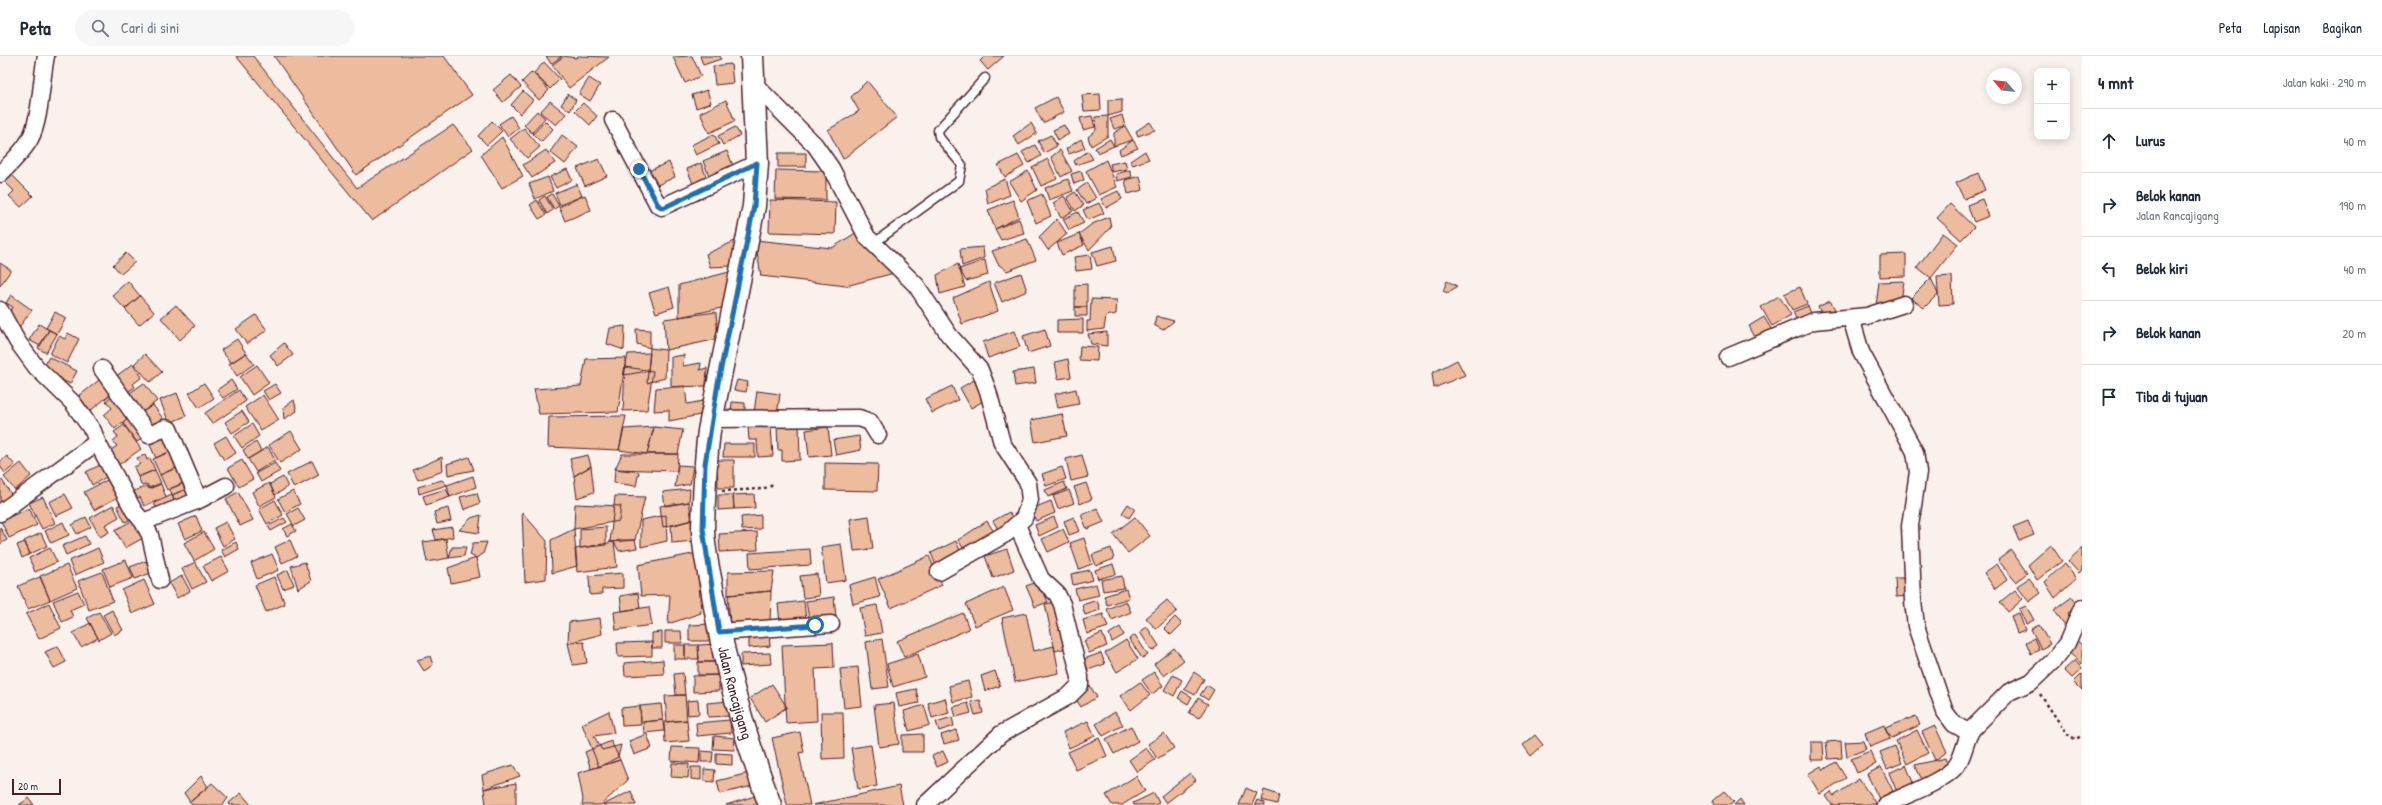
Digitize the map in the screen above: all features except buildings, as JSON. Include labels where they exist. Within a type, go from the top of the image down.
[{"type":"main road","name":"Jalan Rancajigang","points":[[752,56],[757,163],[754,206],[712,419],[705,464],[706,493],[703,529],[719,632],[742,722],[770,805]]},
{"type":"street","points":[[0,174],[30,138],[38,115],[46,56]]},
{"type":"street","points":[[754,84],[820,151],[863,231],[916,285],[948,335],[980,370],[988,391],[1002,443],[1028,483],[1029,508],[1024,518],[1007,533],[939,572]]},
{"type":"street","points":[[613,120],[658,205],[662,207],[757,163]]},
{"type":"street","points":[[1728,358],[1814,321],[1851,318],[1881,313],[1904,304]]},
{"type":"street","points":[[0,310],[17,341],[36,367],[73,403],[88,424],[134,511],[143,522],[150,535],[160,580]]},
{"type":"street","points":[[1851,318],[1861,352],[1915,452],[1918,472],[1910,526],[1913,601],[1916,626],[1945,712],[1954,724],[1970,733]]},
{"type":"street","points":[[102,369],[149,435],[165,428],[169,429],[200,500]]},
{"type":"street","points":[[712,419],[859,418],[870,422],[878,436]]},
{"type":"street","points":[[0,513],[97,442]]},
{"type":"street","points":[[143,522],[200,500],[226,486]]},
{"type":"street","points":[[925,805],[1001,734],[1069,696],[1080,685],[1080,677],[1062,604],[1057,594],[1041,579],[1016,525]]},
{"type":"street","points":[[1885,805],[1949,772],[1964,753],[1970,733],[2009,692],[2031,682],[2067,643],[2082,608]]},
{"type":"street","points":[[719,632],[831,624]]},
{"type":"lane","points":[[874,243],[959,181],[962,165],[937,132],[985,78]]},
{"type":"path","points":[[706,493],[762,489],[774,485]]},
{"type":"path","points":[[2031,682],[2068,734],[2075,739],[2082,736]]},
{"type":"route","points":[[639,169],[658,205],[663,208],[757,163],[754,206],[718,383],[705,464],[706,493],[703,529],[706,553],[719,632],[815,625]]}]
